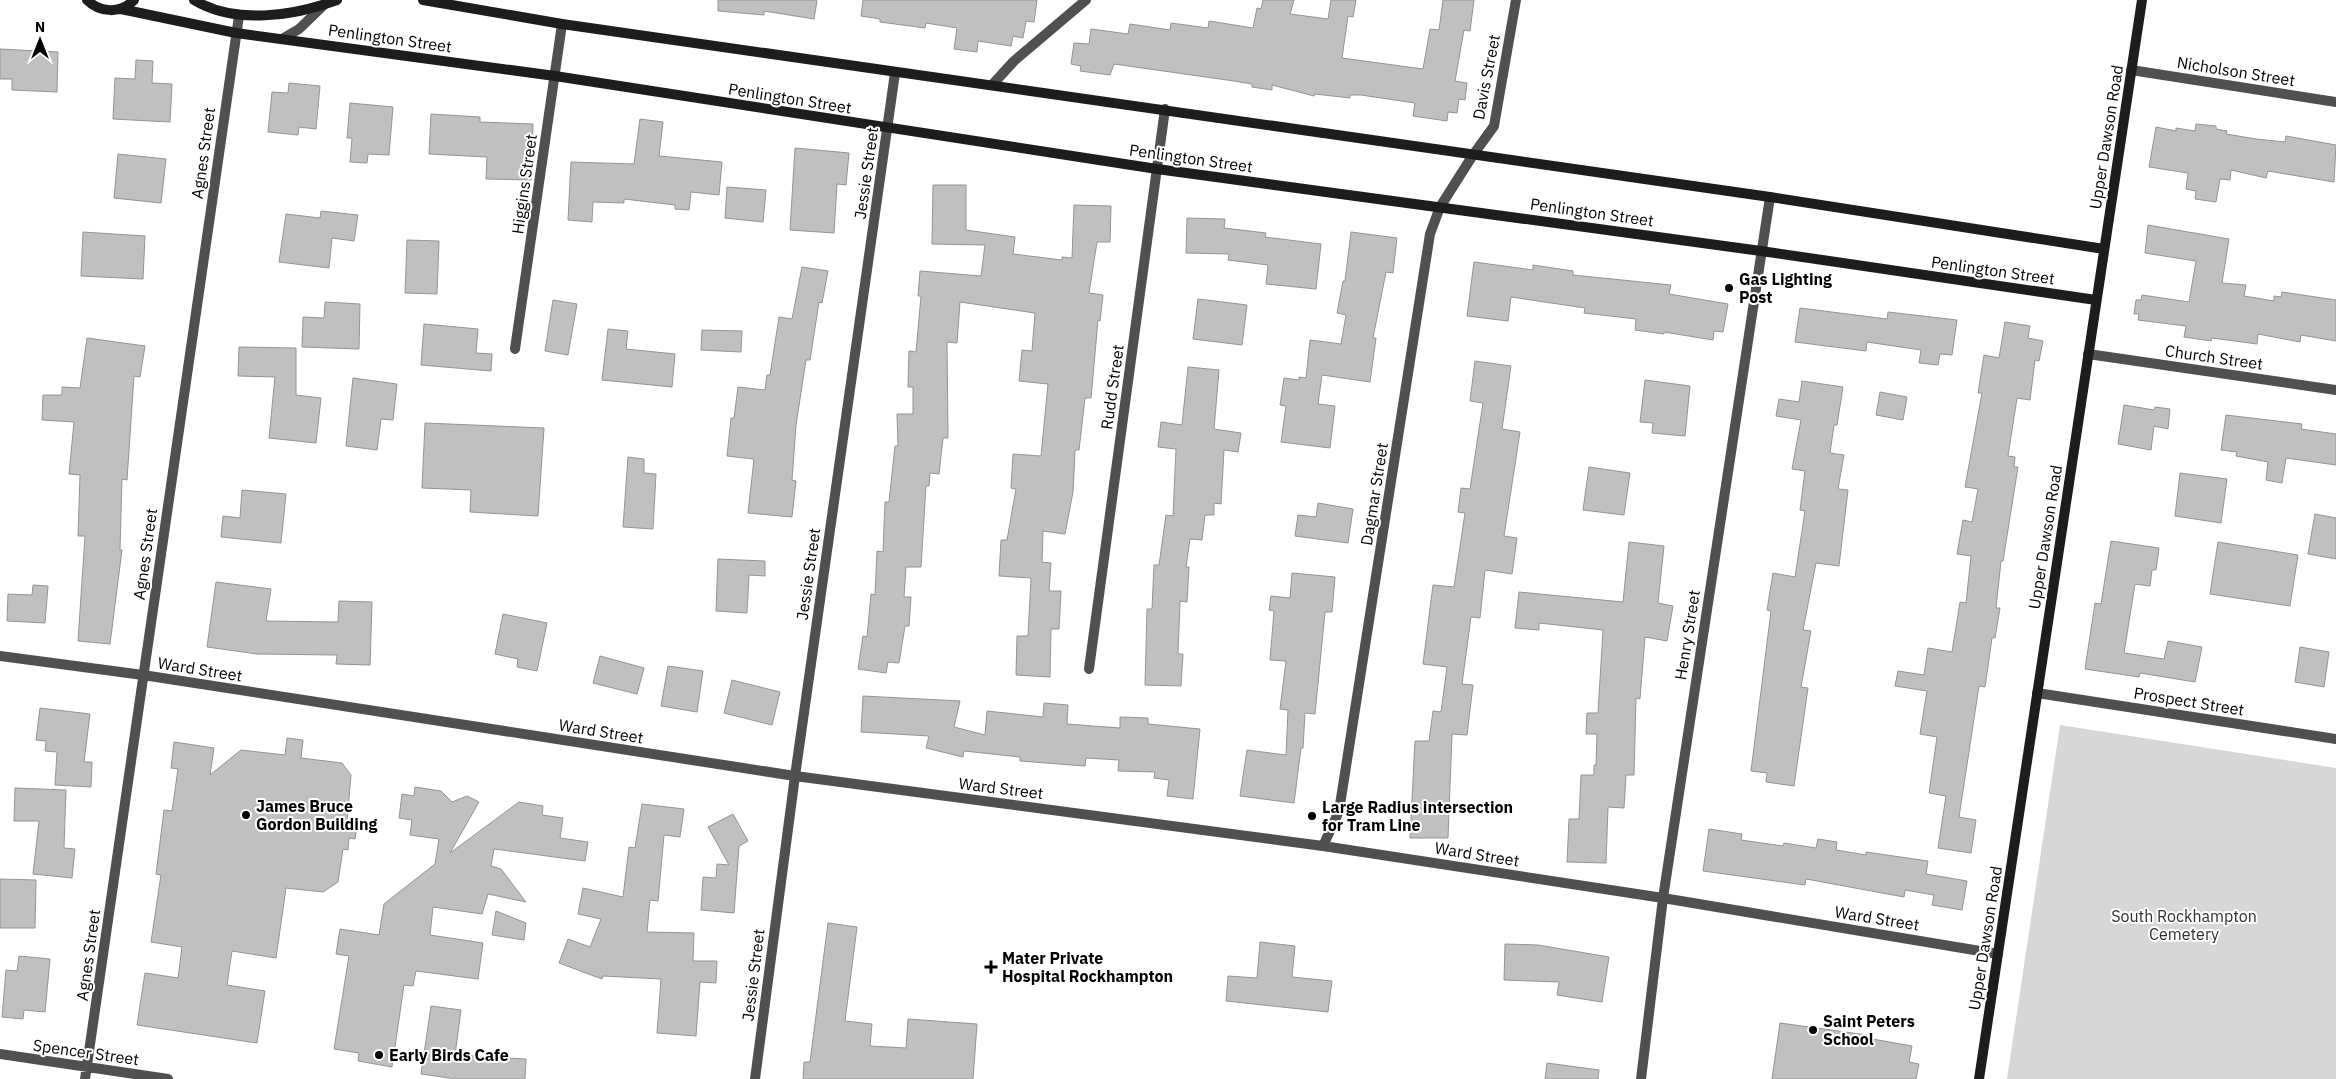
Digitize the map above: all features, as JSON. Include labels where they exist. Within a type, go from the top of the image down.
[{"type":"street","name":"Penlington Street","points":[[87,0],[100,9],[110,11],[121,9],[236,33],[555,76],[1157,168],[1761,251],[2096,300]]},
{"type":"street","points":[[121,9],[134,0]]},
{"type":"street","name":"Penlington Street","points":[[194,0],[207,8],[238,16],[288,12],[337,0]]},
{"type":"street","points":[[423,0],[562,24],[1770,197],[2104,249]]},
{"type":"street","points":[[992,85],[1014,61],[1086,0]]},
{"type":"street","name":"Davis Street","points":[[1473,155],[1494,126],[1516,0]]},
{"type":"street","name":"Upper Dawson Road","points":[[1979,1079],[2142,0]]},
{"type":"street","name":"Penlington Street","points":[[282,39],[299,29],[326,4]]},
{"type":"street","name":"Agnes Street","points":[[85,1079],[238,16]]},
{"type":"street","name":"Higgins Street","points":[[515,349],[562,24]]},
{"type":"street","name":"Nicholson Street","points":[[2131,70],[2336,102]]},
{"type":"street","name":"Jessie Street","points":[[755,1079],[794,776],[896,73]]},
{"type":"street","name":"Rudd Street","points":[[1089,668],[1165,109]]},
{"type":"street","name":"Dagmar Street","points":[[1323,846],[1338,812],[1430,234],[1440,207],[1473,155]]},
{"type":"street","name":"Henry Street","points":[[1641,1079],[1663,898],[1770,197]]},
{"type":"street","name":"Church Street","points":[[2088,354],[2336,390]]},
{"type":"street","name":"Ward Street","points":[[0,656],[143,675],[794,776],[1323,846],[1663,898],[1998,954]]},
{"type":"street","name":"Prospect Street","points":[[2037,693],[2336,739]]},
{"type":"street","name":"Spencer Street","points":[[0,1054],[168,1079]]},
{"type":"green space","name":"South Rockhampton Cemetery","points":[[2060,725],[2336,768],[2336,1079],[2007,1079]]},
{"type":"building","points":[[718,0],[817,1],[814,19],[764,11],[764,15],[718,11]]},
{"type":"building","points":[[863,0],[1037,0],[1034,22],[1026,21],[1023,38],[1013,36],[1011,46],[978,41],[977,52],[954,49],[957,28],[926,23],[925,28],[880,22],[880,19],[861,16]]},
{"type":"building","points":[[1263,0],[1294,0],[1290,14],[1328,19],[1331,0],[1356,0],[1353,17],[1348,16],[1342,58],[1423,69],[1430,29],[1439,30],[1443,0],[1474,0],[1470,31],[1464,30],[1455,81],[1467,83],[1465,100],[1459,99],[1457,113],[1448,112],[1447,121],[1413,116],[1415,103],[1361,95],[1350,95],[1350,98],[1315,94],[1314,96],[1272,85],[1272,90],[1252,87],[1252,84],[1234,81],[1114,64],[1110,75],[1080,71],[1081,66],[1071,64],[1074,43],[1089,44],[1091,29],[1128,34],[1130,24],[1170,30],[1171,23],[1208,28],[1209,21],[1253,28],[1257,8],[1261,9]]},
{"type":"building","points":[[0,49],[58,52],[57,92],[12,90],[12,79],[0,79]]},
{"type":"building","points":[[136,60],[153,61],[152,83],[172,84],[170,122],[113,119],[115,78],[135,79]]},
{"type":"building","points":[[289,83],[320,86],[316,129],[299,127],[298,135],[268,132],[272,92],[288,93]]},
{"type":"building","points":[[350,103],[393,107],[389,155],[368,154],[367,163],[350,162],[352,138],[347,138]]},
{"type":"building","points":[[431,114],[480,117],[480,122],[533,124],[531,180],[486,179],[487,157],[429,154]]},
{"type":"building","points":[[640,119],[663,122],[659,156],[722,162],[719,195],[691,192],[689,210],[675,209],[675,205],[624,199],[624,203],[593,202],[592,222],[568,220],[571,162],[634,164]]},
{"type":"building","points":[[2196,124],[2216,126],[2216,129],[2227,131],[2226,134],[2256,139],[2285,142],[2286,136],[2336,145],[2334,182],[2268,171],[2266,178],[2231,170],[2230,180],[2220,179],[2216,202],[2195,199],[2196,191],[2186,189],[2188,173],[2149,167],[2156,127],[2176,131],[2176,128],[2195,131]]},
{"type":"building","points":[[795,148],[849,153],[846,185],[837,184],[834,233],[790,230]]},
{"type":"building","points":[[118,154],[166,159],[161,203],[114,198]]},
{"type":"building","points":[[933,185],[966,185],[966,230],[1015,237],[1013,254],[1062,260],[1062,257],[1072,258],[1074,205],[1111,206],[1110,242],[1097,242],[1089,293],[1103,295],[1100,321],[1098,320],[1091,398],[1085,398],[1079,450],[1075,450],[1073,492],[1065,534],[1043,531],[1042,562],[1051,563],[1049,591],[1061,591],[1059,629],[1051,629],[1050,677],[1016,675],[1017,636],[1028,636],[1031,578],[999,576],[1001,540],[1007,540],[1016,489],[1011,488],[1013,454],[1041,456],[1048,384],[1019,381],[1022,350],[1032,351],[1035,313],[960,302],[957,343],[947,342],[948,438],[943,438],[939,474],[930,473],[929,486],[926,486],[921,567],[906,567],[904,597],[911,597],[909,626],[905,626],[899,663],[888,662],[886,673],[858,669],[863,636],[867,637],[871,594],[875,595],[877,551],[883,552],[885,502],[889,502],[895,446],[898,446],[897,414],[913,414],[913,387],[908,387],[909,351],[916,352],[921,296],[918,296],[920,271],[981,276],[985,245],[932,244]]},
{"type":"building","points":[[727,187],[766,190],[763,222],[725,218]]},
{"type":"building","points":[[321,211],[358,215],[354,241],[332,238],[329,268],[279,262],[286,214],[320,218]]},
{"type":"building","points":[[1187,218],[1225,219],[1224,228],[1266,233],[1265,237],[1321,244],[1316,289],[1266,284],[1268,265],[1228,260],[1229,254],[1186,253]]},
{"type":"building","points":[[2148,225],[2229,239],[2222,283],[2246,285],[2244,296],[2274,301],[2274,296],[2281,297],[2282,292],[2336,300],[2336,341],[2301,335],[2300,342],[2258,334],[2257,344],[2212,338],[2211,341],[2184,337],[2186,326],[2138,320],[2139,314],[2134,314],[2136,300],[2141,300],[2142,295],[2189,302],[2196,261],[2145,253]]},
{"type":"building","points":[[83,232],[145,236],[143,279],[81,276]]},
{"type":"building","points":[[1351,232],[1397,238],[1393,273],[1386,272],[1373,338],[1376,338],[1370,382],[1322,375],[1318,404],[1335,406],[1330,448],[1281,442],[1286,406],[1280,405],[1284,378],[1299,380],[1299,377],[1306,378],[1310,340],[1341,344],[1346,315],[1337,313],[1343,281],[1345,281]]},
{"type":"building","points":[[407,240],[439,241],[437,294],[405,293]]},
{"type":"building","points":[[1474,262],[1533,270],[1533,265],[1573,271],[1573,275],[1671,285],[1669,294],[1728,304],[1723,332],[1714,331],[1713,340],[1664,332],[1664,334],[1635,330],[1636,319],[1584,313],[1585,308],[1511,297],[1508,321],[1467,316]]},
{"type":"building","points":[[802,267],[828,271],[822,303],[819,302],[810,360],[806,360],[796,425],[792,480],[796,481],[792,517],[748,513],[754,459],[727,456],[731,418],[734,418],[738,387],[765,390],[767,375],[770,375],[779,317],[792,319]]},
{"type":"building","points":[[1198,299],[1247,305],[1242,345],[1193,339]]},
{"type":"building","points":[[553,300],[577,304],[568,355],[545,351]]},
{"type":"building","points":[[325,302],[360,304],[359,349],[302,347],[303,317],[324,318]]},
{"type":"building","points":[[1800,308],[1887,319],[1888,312],[1957,320],[1952,355],[1940,354],[1938,365],[1919,363],[1921,350],[1867,342],[1866,351],[1795,342]]},
{"type":"building","points":[[2005,322],[2030,326],[2028,338],[2043,341],[2039,361],[2035,360],[2030,400],[2017,398],[2008,456],[2015,457],[2014,467],[2018,467],[2003,561],[2001,561],[1996,608],[2000,608],[1995,638],[1992,638],[1985,687],[1979,686],[1959,817],[1976,820],[1971,853],[1938,848],[1946,796],[1929,793],[1937,737],[1920,734],[1927,691],[1895,686],[1898,671],[1924,675],[1928,648],[1952,652],[1960,602],[1966,603],[1971,556],[1957,554],[1963,520],[1972,522],[1978,489],[1965,487],[1982,393],[1978,393],[1984,355],[1999,358]]},
{"type":"building","points":[[424,324],[478,329],[476,353],[492,354],[491,371],[421,365]]},
{"type":"building","points":[[608,329],[628,331],[626,349],[675,354],[672,387],[602,380]]},
{"type":"building","points":[[702,330],[742,331],[741,352],[701,350]]},
{"type":"building","points":[[87,338],[145,346],[140,377],[134,376],[127,480],[122,479],[120,550],[122,550],[110,644],[78,641],[85,536],[78,536],[80,475],[69,474],[74,422],[42,420],[43,395],[62,395],[62,387],[80,388]]},
{"type":"building","points":[[239,347],[296,348],[296,395],[321,398],[316,443],[269,438],[275,377],[238,376]]},
{"type":"building","points":[[1475,361],[1511,366],[1502,429],[1520,432],[1504,536],[1517,538],[1512,574],[1485,570],[1480,618],[1471,617],[1462,684],[1473,685],[1467,735],[1452,734],[1448,838],[1410,838],[1415,741],[1429,741],[1433,711],[1441,712],[1447,667],[1423,664],[1433,585],[1454,587],[1465,513],[1458,512],[1461,488],[1470,489],[1483,403],[1470,401]]},
{"type":"building","points":[[1188,367],[1219,370],[1214,429],[1241,433],[1238,452],[1224,450],[1221,504],[1214,503],[1214,515],[1205,515],[1202,540],[1190,539],[1186,567],[1189,567],[1187,602],[1180,601],[1178,654],[1183,654],[1181,686],[1145,685],[1147,609],[1152,609],[1154,565],[1159,565],[1166,515],[1173,516],[1176,449],[1158,447],[1161,422],[1182,425]]},
{"type":"building","points":[[353,378],[397,384],[393,420],[381,419],[377,450],[346,446]]},
{"type":"building","points":[[1645,380],[1690,386],[1685,436],[1652,433],[1653,423],[1640,422]]},
{"type":"building","points":[[1802,381],[1843,387],[1830,453],[1844,455],[1838,489],[1848,490],[1839,566],[1816,563],[1803,630],[1811,631],[1801,687],[1808,688],[1794,786],[1766,782],[1767,773],[1751,771],[1771,611],[1767,610],[1773,573],[1795,577],[1805,511],[1800,510],[1805,471],[1792,469],[1801,420],[1776,416],[1779,399],[1799,402]]},
{"type":"building","points":[[1880,392],[1907,397],[1903,420],[1876,415]]},
{"type":"building","points":[[2124,405],[2154,410],[2155,407],[2170,409],[2168,429],[2154,426],[2151,450],[2118,444]]},
{"type":"building","points":[[2226,415],[2302,424],[2301,429],[2336,434],[2336,465],[2286,458],[2282,483],[2266,480],[2268,462],[2236,456],[2237,452],[2221,450]]},
{"type":"building","points":[[425,423],[544,428],[538,516],[470,512],[471,490],[422,488]]},
{"type":"building","points":[[628,457],[644,459],[644,473],[656,474],[653,529],[623,527]]},
{"type":"building","points":[[1589,467],[1630,473],[1624,515],[1583,510]]},
{"type":"building","points":[[2180,473],[2227,479],[2221,523],[2175,516]]},
{"type":"building","points":[[242,490],[286,494],[281,543],[221,537],[223,516],[240,518]]},
{"type":"building","points":[[1318,503],[1353,509],[1348,543],[1295,536],[1298,515],[1316,517]]},
{"type":"building","points":[[2315,514],[2336,518],[2336,559],[2308,554]]},
{"type":"building","points":[[2111,541],[2159,548],[2156,570],[2152,570],[2150,586],[2135,584],[2124,653],[2164,659],[2168,641],[2202,647],[2195,682],[2140,673],[2139,677],[2085,669],[2095,603],[2101,604]]},
{"type":"building","points":[[1629,542],[1664,546],[1658,603],[1673,606],[1667,641],[1645,637],[1640,699],[1636,698],[1634,775],[1626,775],[1624,808],[1608,807],[1606,863],[1567,862],[1569,819],[1579,819],[1581,775],[1594,775],[1594,765],[1596,765],[1597,734],[1586,734],[1587,713],[1598,713],[1603,630],[1539,623],[1539,630],[1515,628],[1519,592],[1623,602]]},
{"type":"building","points":[[2218,542],[2298,555],[2290,606],[2210,594]]},
{"type":"building","points":[[718,559],[765,561],[765,576],[749,575],[747,613],[716,611]]},
{"type":"building","points":[[1292,573],[1335,577],[1332,612],[1325,612],[1315,714],[1305,713],[1303,748],[1301,748],[1294,803],[1240,796],[1247,750],[1286,755],[1288,710],[1280,709],[1286,661],[1270,660],[1274,611],[1269,610],[1271,596],[1290,598]]},
{"type":"building","points":[[216,582],[271,589],[266,621],[338,622],[339,601],[372,602],[370,665],[336,664],[337,655],[257,654],[207,647]]},
{"type":"building","points":[[33,585],[48,586],[45,623],[7,621],[8,594],[32,595]]},
{"type":"building","points":[[503,614],[547,623],[537,671],[517,667],[518,659],[495,654]]},
{"type":"building","points":[[2300,647],[2329,652],[2324,687],[2295,682]]},
{"type":"building","points":[[600,656],[644,668],[637,694],[593,683]]},
{"type":"building","points":[[668,666],[703,671],[697,712],[661,706]]},
{"type":"building","points":[[732,680],[780,692],[772,725],[724,713]]},
{"type":"building","points":[[863,696],[960,701],[954,727],[985,735],[987,711],[1043,717],[1044,703],[1068,705],[1067,724],[1120,728],[1120,717],[1148,718],[1148,724],[1200,729],[1193,799],[1167,796],[1169,780],[1154,778],[1155,772],[1118,771],[1119,760],[1086,758],[1085,766],[1020,761],[1020,757],[964,751],[963,757],[926,748],[929,736],[861,732]]},
{"type":"building","points":[[40,708],[90,714],[84,762],[92,762],[91,787],[55,785],[57,752],[45,751],[46,741],[36,740]]},
{"type":"building","points":[[287,738],[303,740],[301,758],[342,763],[351,775],[347,822],[357,823],[355,839],[349,838],[348,850],[343,849],[338,882],[323,892],[286,888],[276,958],[232,951],[227,985],[265,991],[257,1043],[137,1025],[145,973],[178,978],[182,947],[151,942],[161,875],[156,874],[164,810],[172,811],[178,769],[171,768],[174,742],[214,748],[210,775],[241,750],[285,755]]},
{"type":"building","points":[[415,787],[441,791],[452,802],[467,796],[479,802],[450,853],[519,802],[543,806],[542,815],[563,818],[560,838],[588,842],[585,861],[494,849],[491,866],[501,869],[526,902],[488,894],[482,914],[433,907],[430,935],[483,943],[478,979],[416,971],[413,986],[404,985],[392,1067],[358,1061],[359,1053],[334,1049],[349,956],[336,954],[340,929],[379,935],[384,904],[435,864],[439,839],[410,835],[412,820],[399,818],[402,794],[414,796]]},
{"type":"building","points":[[15,788],[66,790],[64,848],[75,849],[72,878],[33,874],[39,821],[14,821]]},
{"type":"building","points":[[642,804],[684,809],[680,837],[664,835],[658,901],[650,900],[647,932],[694,933],[693,961],[717,961],[716,983],[700,982],[696,1036],[657,1033],[661,979],[603,976],[602,979],[559,963],[568,939],[590,947],[601,919],[578,914],[583,888],[623,897],[629,847],[635,848]]},
{"type":"building","points":[[733,814],[748,841],[739,846],[734,913],[701,910],[703,877],[716,878],[717,864],[729,865],[708,827]]},
{"type":"building","points":[[1709,829],[1742,834],[1741,840],[1783,846],[1784,843],[1816,848],[1818,839],[1837,842],[1836,850],[1866,855],[1866,852],[1928,861],[1926,874],[1967,881],[1962,910],[1932,905],[1934,895],[1905,890],[1904,897],[1806,879],[1805,885],[1703,871]]},
{"type":"building","points":[[0,879],[36,880],[35,928],[0,928]]},
{"type":"building","points":[[496,911],[526,923],[524,940],[492,935]]},
{"type":"building","points":[[828,923],[857,927],[845,1021],[872,1024],[870,1046],[906,1048],[908,1019],[977,1024],[973,1079],[803,1079],[804,1062],[810,1062]]},
{"type":"building","points":[[1260,942],[1295,946],[1292,977],[1332,981],[1328,1012],[1226,1001],[1228,976],[1257,978]]},
{"type":"building","points":[[1505,944],[1538,945],[1609,957],[1602,1002],[1557,995],[1559,982],[1504,980]]},
{"type":"building","points":[[19,956],[50,959],[45,1012],[24,1010],[23,1019],[2,1017],[6,970],[17,971]]},
{"type":"building","points":[[431,1006],[461,1010],[455,1055],[526,1059],[525,1079],[456,1079],[421,1074]]},
{"type":"building","points":[[1780,1023],[1867,1035],[1867,1038],[1912,1046],[1909,1062],[1919,1064],[1916,1079],[1772,1079]]},
{"type":"building","points":[[1547,1063],[1599,1070],[1598,1079],[1545,1079]]},
{"type":"place","name":"Gas Lighting Post","points":[[1729,288]]},
{"type":"place","name":"James Bruce Gordon Building","points":[[246,815]]},
{"type":"place","name":"Large Radius intersection for Tram Line","points":[[1312,816]]},
{"type":"place","name":"Mater Private Hospital Rockhampton","points":[[991,967]]},
{"type":"place","name":"Saint Peters School","points":[[1813,1030]]},
{"type":"place","name":"Early Birds Cafe","points":[[379,1055]]}]
